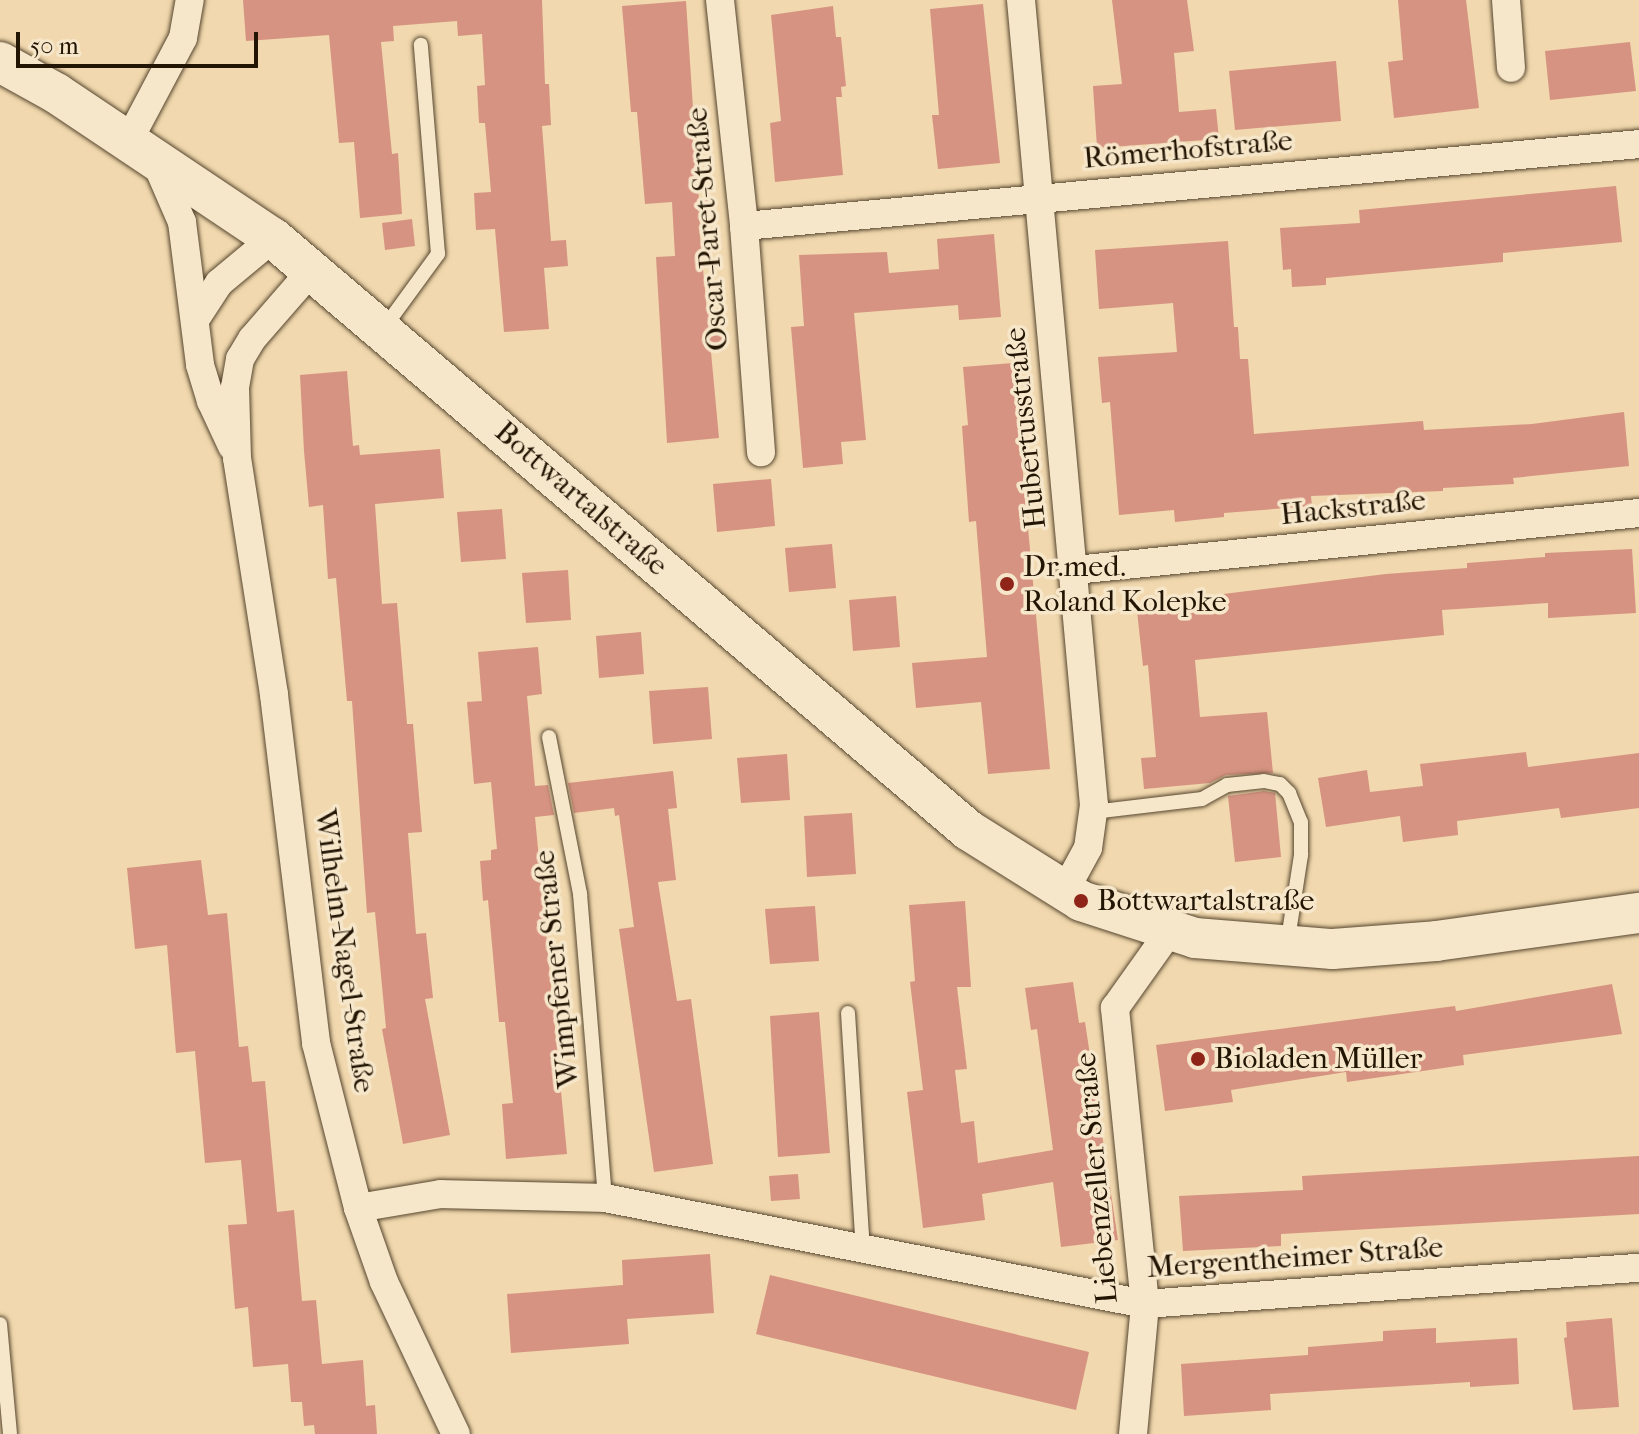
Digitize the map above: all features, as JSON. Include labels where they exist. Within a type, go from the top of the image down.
[{"type":"main road","name":"Bottwartalstraße","points":[[0,62],[141,147],[273,238],[384,328],[968,830],[1064,892],[1169,932],[1195,938],[1333,949],[1436,941],[1639,913]]},
{"type":"street","points":[[141,147],[183,38],[190,0]]},
{"type":"street","name":"Oscar-Paret-Straße","points":[[720,0],[744,226],[761,452]]},
{"type":"street","name":"Hubertusstraße","points":[[1021,0],[1075,570],[1093,812],[1088,848],[1064,892]]},
{"type":"street","points":[[1506,0],[1511,68]]},
{"type":"street","name":"Römerhofstraße","points":[[744,226],[1639,144]]},
{"type":"street","name":"Wilhelm-Nagel-Straße","points":[[141,147],[182,222],[200,365],[211,401],[237,458]]},
{"type":"street","points":[[195,320],[219,283],[273,238]]},
{"type":"street","name":"Wilhelm-Nagel-Straße","points":[[312,270],[252,339],[240,359],[235,387],[237,458],[274,695],[316,1043],[358,1208],[384,1282],[456,1434]]},
{"type":"street","name":"Hackstraße","points":[[1075,570],[1639,513]]},
{"type":"street","name":"Liebenzeller Straße","points":[[1133,1434],[1145,1304],[1115,1008],[1169,932]]},
{"type":"street","name":"Mergentheimer Straße","points":[[358,1208],[441,1194],[605,1198],[1145,1304],[1639,1268]]},
{"type":"lane","points":[[384,328],[438,254],[421,45]]},
{"type":"lane","name":"Wimpfener Straße","points":[[549,737],[580,894],[605,1198]]},
{"type":"lane","points":[[1093,812],[1202,799],[1227,785],[1264,781],[1280,784],[1289,793],[1301,822],[1301,855],[1287,945]]},
{"type":"lane","points":[[848,1013],[863,1250]]},
{"type":"lane","points":[[0,1324],[10,1434]]},
{"type":"building","points":[[243,0],[542,0],[545,84],[549,84],[551,125],[542,126],[551,241],[566,240],[568,266],[544,268],[549,329],[504,332],[495,229],[476,230],[474,193],[491,192],[485,123],[479,123],[477,86],[485,85],[482,34],[458,36],[457,21],[393,26],[394,41],[381,42],[392,154],[398,153],[402,214],[360,218],[354,142],[339,143],[329,35],[246,41]]},
{"type":"building","points":[[1112,0],[1187,0],[1194,51],[1174,53],[1179,112],[1216,109],[1219,139],[1097,148],[1093,86],[1122,84]]},
{"type":"building","points":[[1398,0],[1466,0],[1479,108],[1394,118],[1388,62],[1403,60]]},
{"type":"building","points":[[686,1],[699,200],[709,200],[711,225],[699,226],[707,312],[721,311],[724,351],[711,352],[719,438],[667,443],[656,257],[675,256],[672,202],[645,204],[637,112],[631,112],[622,6]]},
{"type":"building","points":[[983,4],[1000,163],[938,169],[932,115],[939,115],[930,9]]},
{"type":"building","points":[[833,6],[836,37],[841,37],[846,86],[841,87],[842,97],[836,97],[843,175],[775,182],[770,123],[781,121],[771,15]]},
{"type":"building","points":[[1630,42],[1636,91],[1550,100],[1545,51]]},
{"type":"building","points":[[1336,61],[1341,121],[1235,130],[1229,71]]},
{"type":"building","points":[[1616,186],[1622,242],[1503,253],[1503,262],[1326,278],[1326,285],[1292,287],[1291,269],[1283,270],[1280,228],[1360,223],[1359,210]]},
{"type":"building","points":[[412,219],[415,246],[385,250],[382,223]]},
{"type":"building","points":[[994,234],[1001,317],[959,320],[958,305],[854,313],[866,440],[841,442],[843,464],[803,468],[791,327],[804,326],[799,255],[887,252],[889,273],[939,269],[937,239]]},
{"type":"building","points":[[1228,241],[1234,327],[1238,327],[1240,359],[1248,359],[1254,434],[1423,421],[1424,430],[1532,424],[1624,412],[1629,466],[1513,478],[1514,484],[1443,488],[1443,491],[1311,496],[1312,506],[1224,513],[1224,517],[1175,522],[1174,510],[1119,515],[1110,402],[1102,403],[1098,357],[1177,352],[1173,303],[1099,309],[1095,250]]},
{"type":"building","points":[[1013,363],[1050,769],[988,774],[981,702],[916,708],[912,663],[987,657],[976,521],[969,522],[962,426],[968,425],[963,367]]},
{"type":"building","points":[[347,371],[353,446],[359,445],[360,455],[440,449],[444,498],[375,504],[382,604],[397,603],[407,724],[413,724],[422,832],[408,833],[416,934],[426,933],[433,998],[425,999],[450,1135],[403,1144],[382,1029],[386,1028],[375,912],[367,913],[352,701],[347,701],[336,578],[328,579],[323,505],[309,507],[304,451],[300,375]]},
{"type":"building","points":[[771,479],[775,526],[717,532],[713,484]]},
{"type":"building","points":[[502,509],[506,559],[461,562],[457,512]]},
{"type":"building","points":[[832,544],[836,588],[789,592],[785,548]]},
{"type":"building","points":[[1632,549],[1636,613],[1548,618],[1548,603],[1442,610],[1444,635],[1195,660],[1200,717],[1267,712],[1273,773],[1226,775],[1210,783],[1144,789],[1141,758],[1156,757],[1148,665],[1143,666],[1137,611],[1208,603],[1207,596],[1386,574],[1467,568],[1467,563],[1545,557],[1545,553]]},
{"type":"building","points":[[568,570],[571,620],[526,623],[522,573]]},
{"type":"building","points":[[896,596],[900,647],[853,651],[849,600]]},
{"type":"building","points":[[641,632],[644,674],[599,678],[596,636]]},
{"type":"building","points":[[538,647],[542,694],[527,696],[535,786],[548,785],[554,815],[535,817],[567,1154],[506,1159],[502,1104],[513,1103],[505,1022],[499,1022],[488,900],[483,901],[480,861],[491,860],[491,850],[497,849],[491,782],[474,784],[467,702],[482,701],[478,652]]},
{"type":"building","points":[[708,687],[712,739],[653,744],[649,691]]},
{"type":"building","points":[[1526,752],[1528,767],[1639,753],[1639,808],[1561,818],[1559,808],[1457,821],[1458,835],[1403,842],[1400,816],[1326,827],[1318,778],[1367,770],[1370,792],[1423,786],[1420,764]]},
{"type":"building","points":[[787,754],[790,800],[741,803],[737,758]]},
{"type":"building","points":[[673,771],[677,808],[668,809],[676,880],[658,882],[677,1001],[691,999],[713,1164],[654,1172],[619,929],[634,927],[619,815],[615,816],[614,808],[574,813],[568,783]]},
{"type":"building","points":[[1264,791],[1275,793],[1281,857],[1235,862],[1228,796]]},
{"type":"building","points":[[852,813],[856,874],[807,877],[804,816]]},
{"type":"building","points":[[201,860],[208,915],[227,913],[239,1047],[248,1046],[252,1082],[265,1081],[277,1212],[294,1210],[302,1301],[316,1300],[322,1364],[363,1360],[366,1406],[375,1405],[377,1434],[315,1434],[314,1425],[304,1426],[302,1402],[291,1402],[288,1364],[253,1367],[248,1307],[235,1309],[228,1225],[247,1224],[241,1160],[205,1163],[195,1051],[176,1053],[167,945],[135,949],[127,868]]},
{"type":"building","points":[[965,901],[971,987],[957,987],[967,1069],[955,1070],[961,1123],[974,1121],[978,1163],[1053,1150],[1037,1029],[1031,1030],[1025,988],[1073,982],[1079,1023],[1085,1022],[1118,1240],[1061,1247],[1053,1182],[982,1194],[985,1220],[923,1228],[907,1092],[923,1090],[910,982],[915,981],[909,905]]},
{"type":"building","points":[[815,906],[819,961],[770,964],[765,909]]},
{"type":"building","points":[[1612,984],[1622,1034],[1463,1055],[1464,1065],[1347,1082],[1346,1072],[1231,1090],[1233,1102],[1165,1111],[1156,1045],[1455,1006],[1456,1011]]},
{"type":"building","points":[[819,1012],[830,1153],[778,1157],[770,1016]]},
{"type":"building","points":[[1639,1156],[1639,1214],[1281,1234],[1281,1246],[1183,1251],[1179,1196],[1303,1190],[1302,1176]]},
{"type":"building","points":[[798,1174],[800,1199],[771,1201],[769,1176]]},
{"type":"building","points":[[710,1254],[714,1313],[627,1319],[629,1344],[511,1353],[507,1294],[623,1285],[622,1260]]},
{"type":"building","points":[[770,1275],[1089,1352],[1076,1410],[756,1334]]},
{"type":"building","points":[[1612,1318],[1619,1407],[1573,1410],[1564,1338],[1567,1337],[1566,1322]]},
{"type":"building","points":[[1436,1328],[1436,1343],[1517,1338],[1519,1384],[1470,1387],[1470,1382],[1270,1394],[1271,1410],[1184,1416],[1181,1364],[1308,1355],[1308,1347],[1383,1341],[1383,1331]]},
{"type":"place","name":"Dr.med. Roland Kolepke","points":[[1007,584]]},
{"type":"place","name":"Bottwartalstraße","points":[[1081,901]]},
{"type":"place","name":"Bioladen Müller","points":[[1198,1059]]}]
